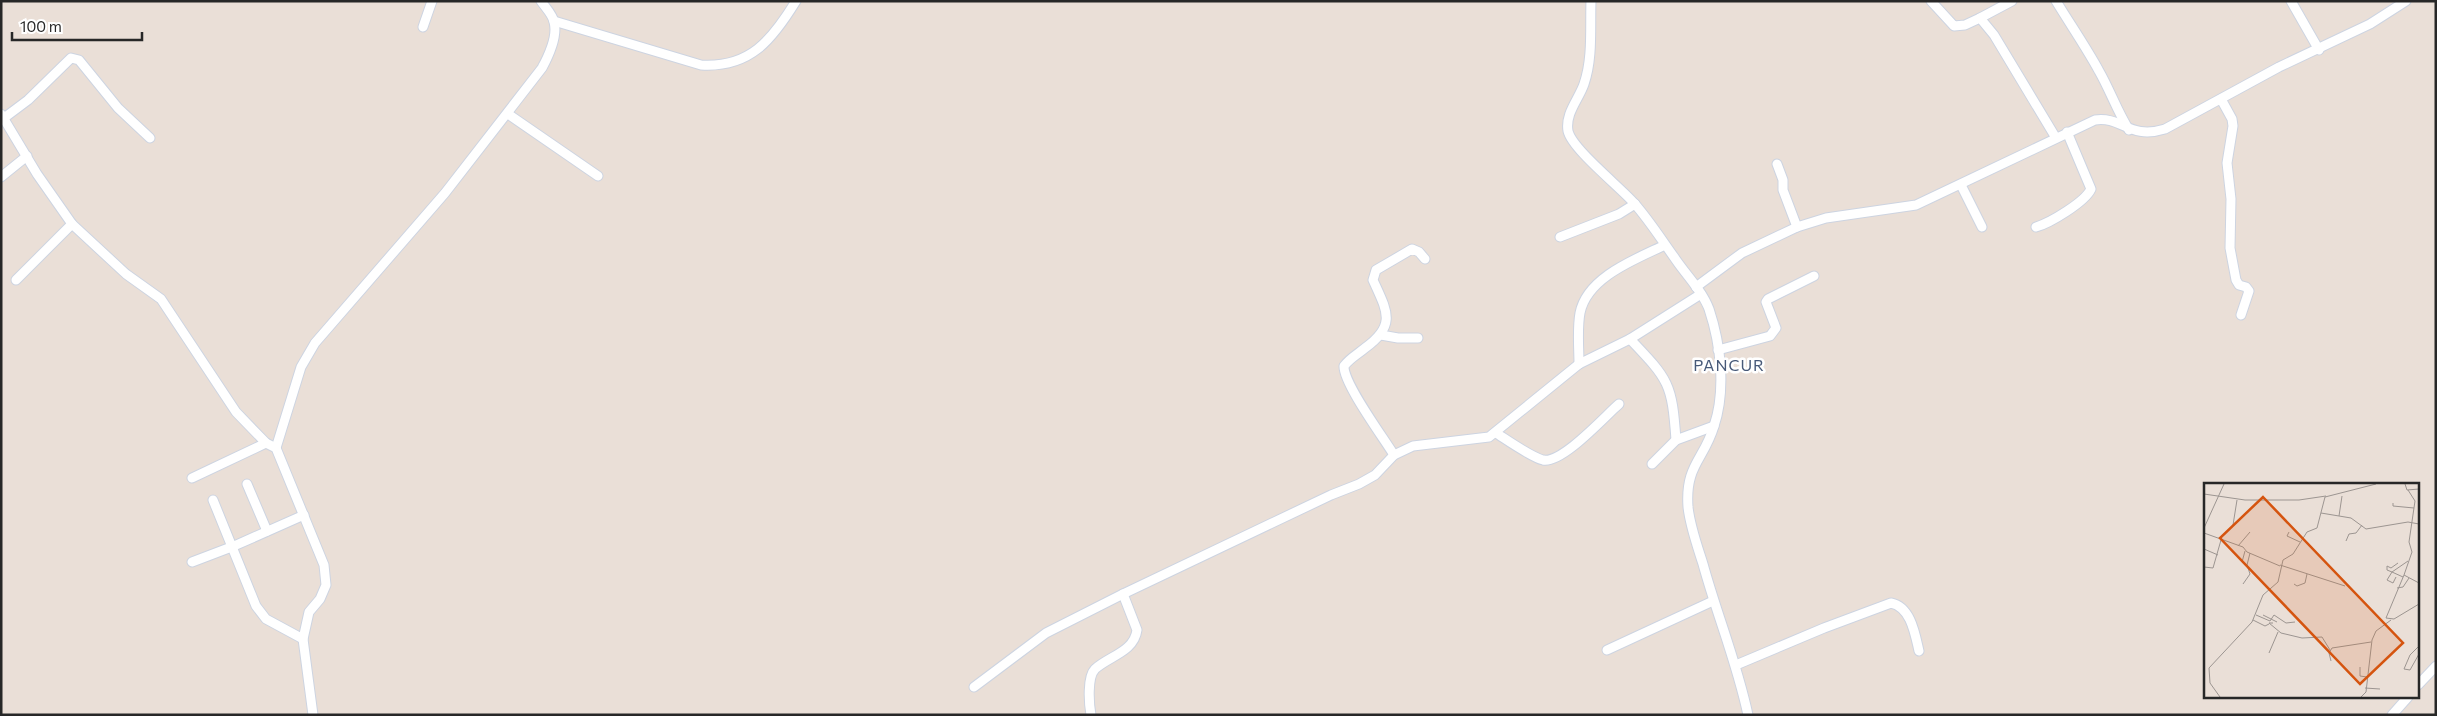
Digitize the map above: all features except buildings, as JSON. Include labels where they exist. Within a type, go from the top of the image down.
[{"type":"street","points":[[422,27],[432,1]]},
{"type":"street","points":[[312,715],[303,639],[309,612],[320,599],[326,585],[324,565],[276,448],[301,367],[316,343],[445,193],[542,68],[550,53],[554,34],[554,21],[541,1]]},
{"type":"street","points":[[554,21],[701,65],[718,66],[747,57],[759,49],[783,22],[796,1]]},
{"type":"street","points":[[1590,1],[1588,68],[1584,84],[1571,110],[1568,128],[1570,137],[1576,147],[1635,204],[1698,290],[1709,309],[1718,350],[1720,395],[1714,426],[1689,476],[1688,486],[1692,525],[1713,601],[1736,666],[1748,715]]},
{"type":"street","points":[[1931,1],[1954,26],[1965,25],[2012,1]]},
{"type":"street","points":[[2056,1],[2098,69],[2115,107],[2129,130]]},
{"type":"street","points":[[2290,1],[2318,50]]},
{"type":"street","points":[[974,687],[1046,633],[1123,594],[1331,495],[1359,484],[1383,468],[1394,455],[1413,446],[1482,438],[1496,434],[1579,364],[1630,339],[1698,290],[1742,253],[1797,227],[1826,218],[1916,205],[2067,132],[2101,119],[2129,130],[2153,133],[2165,129],[2279,68],[2370,24],[2406,1]]},
{"type":"street","points":[[1980,18],[1994,35],[2056,138]]},
{"type":"street","points":[[150,138],[118,108],[79,60],[74,58],[71,58],[28,100],[3,116],[72,224],[126,274],[161,299],[236,412],[266,443],[276,448]]},
{"type":"street","points":[[2221,98],[2232,119],[2233,126],[2227,163],[2230,199],[2230,248],[2236,280],[2239,285],[2249,291],[2242,316]]},
{"type":"street","points":[[508,114],[598,176]]},
{"type":"street","points":[[2036,227],[2054,219],[2091,189],[2067,132]]},
{"type":"street","points":[[1,177],[27,156]]},
{"type":"street","points":[[1776,164],[1783,180],[1783,190],[1797,227]]},
{"type":"street","points":[[1961,184],[1982,227]]},
{"type":"street","points":[[1560,237],[1619,214],[1635,204]]},
{"type":"street","points":[[16,280],[72,224]]},
{"type":"street","points":[[1579,364],[1580,314],[1587,299],[1604,276],[1665,245]]},
{"type":"street","points":[[1394,455],[1354,394],[1344,371],[1349,360],[1381,334],[1387,323],[1385,307],[1373,280],[1376,270],[1412,249],[1419,252],[1425,259]]},
{"type":"street","points":[[1718,350],[1770,336],[1776,328],[1767,308],[1766,302],[1768,299],[1814,276]]},
{"type":"street","points":[[1381,334],[1398,338],[1418,338]]},
{"type":"street","points":[[1630,339],[1656,366],[1667,383],[1674,411],[1676,440]]},
{"type":"street","points":[[1496,434],[1543,460],[1553,459],[1564,454],[1619,404]]},
{"type":"street","points":[[1652,464],[1676,440],[1714,426]]},
{"type":"street","points":[[192,478],[266,443]]},
{"type":"street","points":[[247,484],[267,531]]},
{"type":"street","points":[[213,500],[234,546],[256,606],[266,619],[303,639]]},
{"type":"street","points":[[192,562],[304,515]]},
{"type":"street","points":[[1092,715],[1089,704],[1092,674],[1096,668],[1125,650],[1137,634],[1123,594]]},
{"type":"street","points":[[1607,650],[1713,601]]},
{"type":"street","points":[[1736,666],[1824,628],[1891,603],[1896,604],[1906,613],[1919,650]]},
{"type":"street","points":[[2420,683],[2436,666]]},
{"type":"street","points":[[2392,715],[2407,698]]},
{"type":"district","name":"PANCUR","points":[[1729,365]]}]
